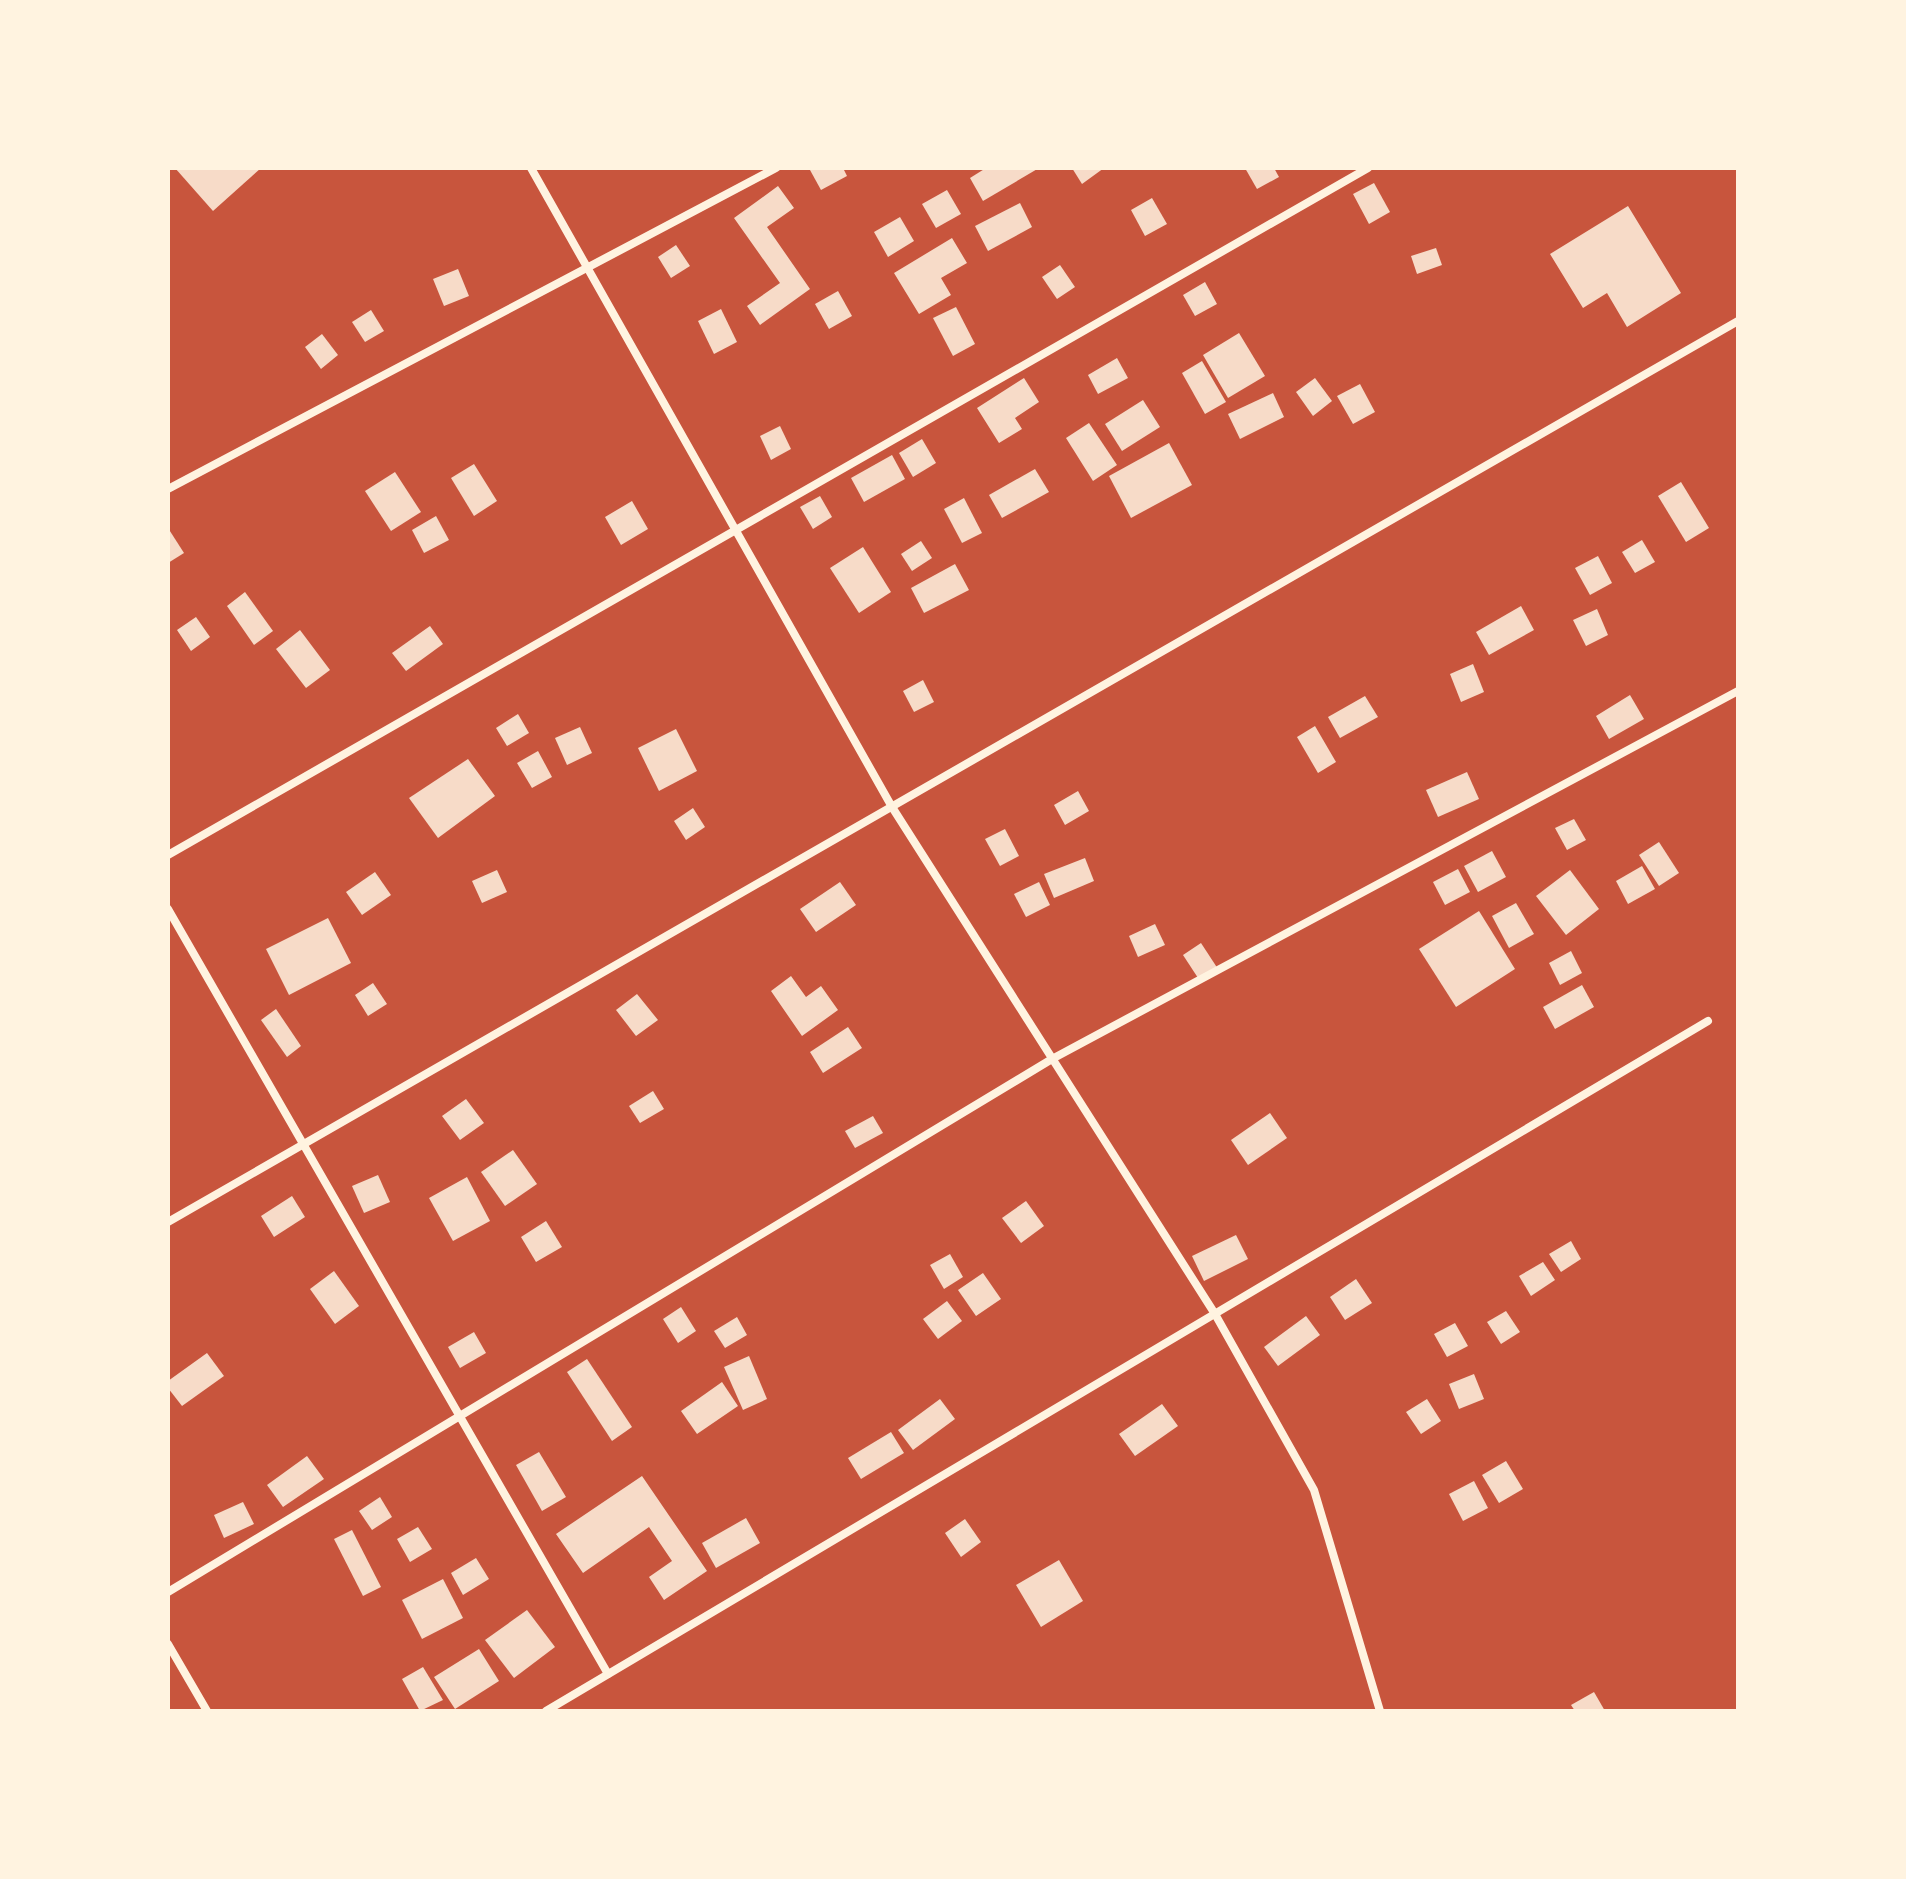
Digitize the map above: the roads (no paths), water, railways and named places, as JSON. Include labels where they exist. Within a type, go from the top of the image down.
[{"type":"street","points":[[531,168],[892,807],[1215,1314],[1314,1490],[1380,1711]]},
{"type":"street","points":[[168,489],[776,168]]},
{"type":"street","points":[[168,855],[1368,168]]},
{"type":"street","points":[[168,1222],[1738,321]]},
{"type":"street","points":[[168,1592],[1052,1059],[1738,691]]},
{"type":"street","points":[[168,909],[301,1146],[608,1674]]},
{"type":"street","points":[[546,1711],[1708,1021]]},
{"type":"street","points":[[168,1644],[207,1711]]}]
